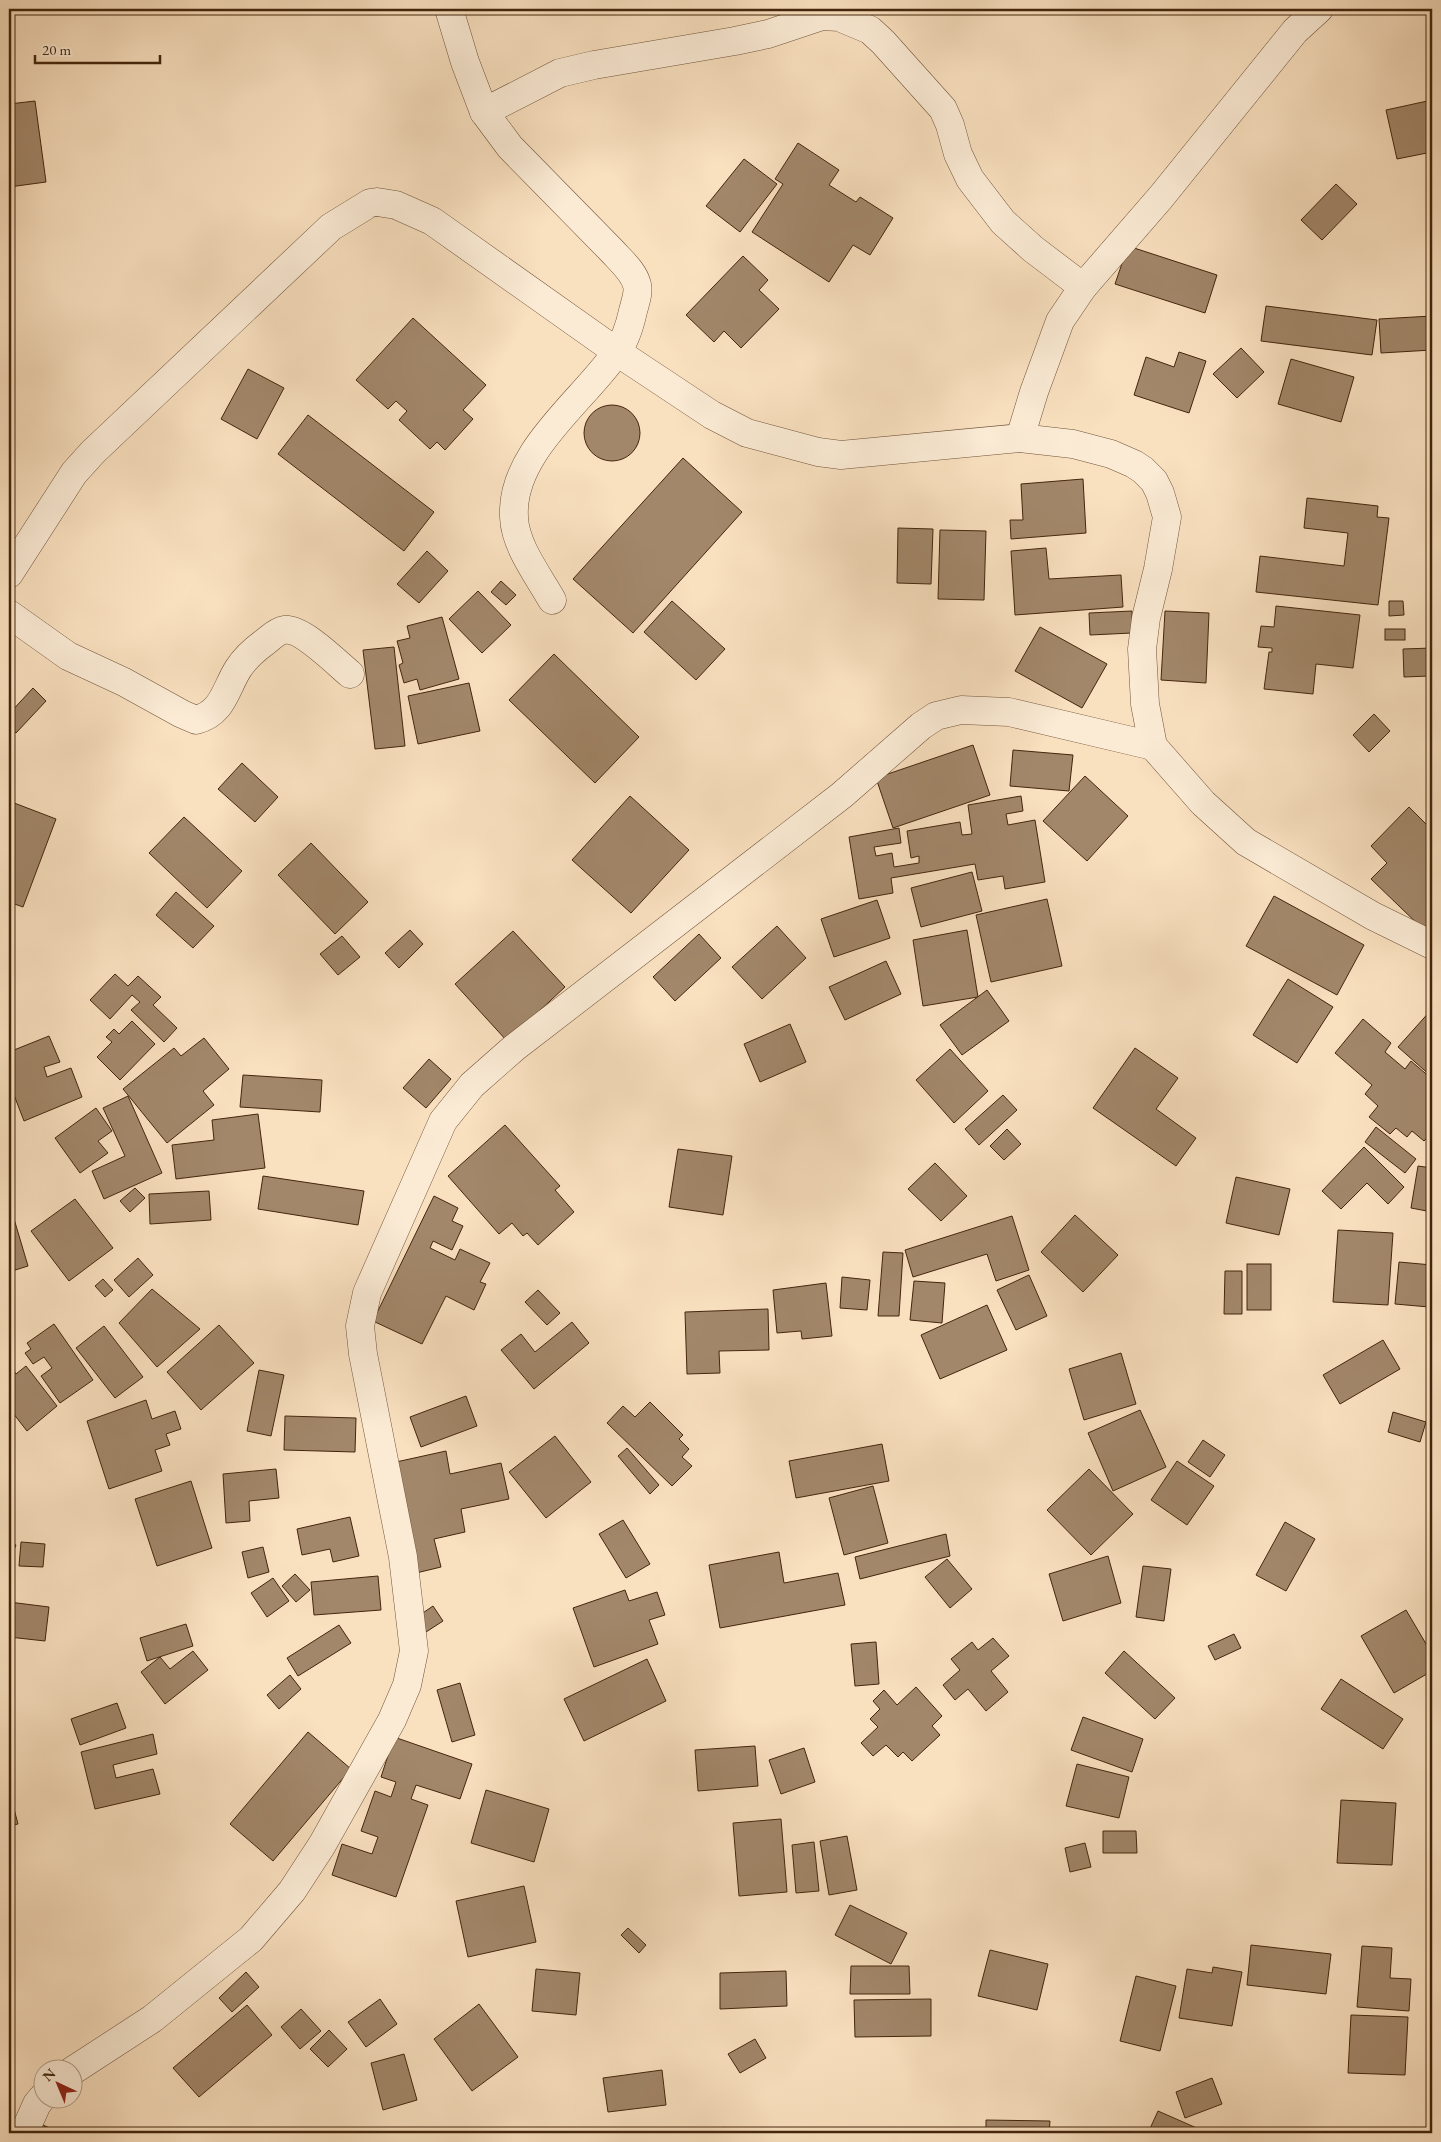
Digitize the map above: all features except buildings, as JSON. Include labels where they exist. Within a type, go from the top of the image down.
[{"type":"street","points":[[449,9],[465,62],[484,112],[510,147],[612,251],[634,278],[638,292],[630,323],[617,352],[534,452],[521,476],[515,499],[514,518],[518,535],[526,555],[552,600]]},
{"type":"street","points":[[1020,438],[1034,392],[1060,321],[1083,287],[1161,197],[1294,31],[1319,9]]},
{"type":"street","points":[[484,112],[560,73],[594,65],[718,45],[768,34],[784,17],[807,19],[829,15],[851,21],[876,34],[943,109],[950,125],[958,154],[970,179],[1003,222],[1033,250],[1083,287]]},
{"type":"street","points":[[9,574],[74,473],[93,452],[320,237],[346,216],[370,202],[396,205],[432,221],[617,352],[712,415],[747,433],[818,452],[841,455],[1020,438],[1072,444],[1119,457],[1143,470],[1154,482],[1160,493],[1167,517],[1158,569],[1146,618],[1142,657],[1145,704],[1153,746],[1203,802],[1246,842],[1373,916],[1432,945]]},
{"type":"street","points":[[9,614],[68,656],[124,682],[196,720],[216,710],[243,662],[258,647],[281,630],[300,634],[350,674]]},
{"type":"street","points":[[82,2064],[152,2019],[251,1939],[292,1892],[322,1845],[392,1720],[408,1685],[414,1651],[403,1557],[363,1354],[360,1326],[367,1293],[443,1121],[472,1085],[514,1048],[842,795],[921,726],[936,716],[961,710],[1009,712],[1153,746]]},
{"type":"street","points":[[24,2133],[34,2110]]}]
